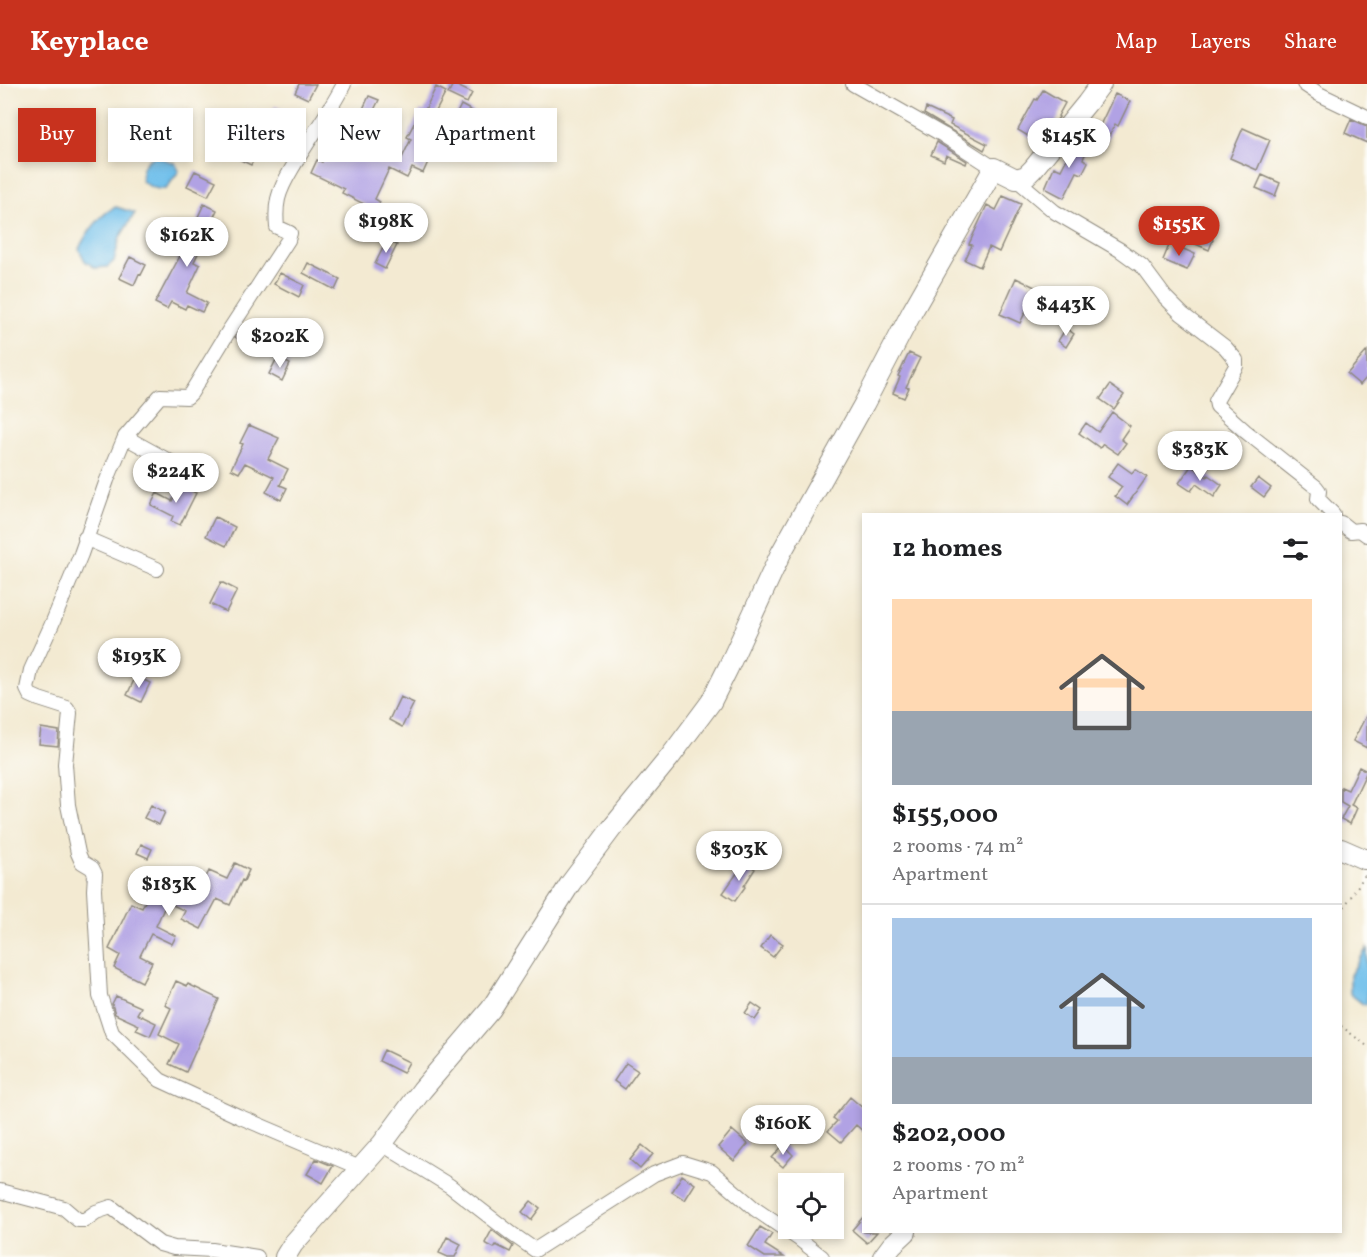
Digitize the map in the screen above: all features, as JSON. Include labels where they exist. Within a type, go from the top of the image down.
[{"type":"street","points":[[344,84],[306,145],[279,197],[276,213],[277,227],[290,233],[288,240],[187,397],[160,396],[125,437],[106,480],[81,554],[31,670],[27,689],[30,695],[67,708],[70,713],[65,764],[68,805],[78,853],[82,862],[92,868],[95,874],[100,996],[112,1033],[160,1080],[360,1168]]},
{"type":"street","points":[[853,84],[1016,179],[1055,212],[1120,250],[1142,266],[1165,297],[1182,314],[1225,347],[1236,360],[1236,366],[1216,401],[1217,406],[1316,487],[1319,491],[1318,499],[1332,513]]},
{"type":"street","points":[[1016,179],[1026,176],[1033,169],[1101,84]]},
{"type":"street","points":[[1304,84],[1319,94],[1367,117]]},
{"type":"street","points":[[285,1257],[292,1244],[382,1143],[422,1090],[491,1009],[570,884],[711,702],[729,668],[781,553],[912,312],[994,168]]},
{"type":"street","points":[[125,437],[188,471]]},
{"type":"street","points":[[1342,524],[1351,531],[1360,530],[1367,535]]},
{"type":"street","points":[[85,538],[157,568]]},
{"type":"street","points":[[1342,849],[1367,859]]},
{"type":"street","points":[[382,1143],[450,1186],[535,1250],[654,1174],[683,1163],[712,1172],[755,1209],[822,1257]]},
{"type":"street","points":[[0,1191],[64,1208],[78,1220],[85,1220],[96,1212],[111,1207],[160,1244],[174,1248],[212,1250],[257,1257]]},
{"type":"street","points":[[883,1257],[905,1233]]},
{"type":"path","points":[[1342,910],[1367,873]]},
{"type":"path","points":[[1342,1027],[1367,1046]]},
{"type":"water","points":[[147,162],[172,162],[179,171],[166,189],[159,189],[142,181],[144,166]]},
{"type":"water","points":[[116,207],[135,213],[120,237],[114,261],[107,267],[96,268],[85,261],[79,249],[94,225],[105,213]]},
{"type":"water","points":[[1367,948],[1367,1005],[1350,994],[1350,975]]},
{"type":"building","points":[[299,84],[316,84],[308,99],[295,93]]},
{"type":"building","points":[[453,84],[472,93],[467,103],[448,94]]},
{"type":"building","points":[[436,87],[446,92],[438,108],[426,108]]},
{"type":"building","points":[[1043,90],[1065,103],[1059,117],[1048,132],[1045,130],[1038,142],[1018,130],[1035,99],[1037,100]]},
{"type":"building","points":[[1115,94],[1130,101],[1118,126],[1115,124],[1103,147],[1092,142]]},
{"type":"building","points":[[369,96],[379,100],[375,108],[363,108]]},
{"type":"building","points":[[926,108],[952,120],[950,125],[987,144],[984,150],[924,114]]},
{"type":"building","points":[[1351,119],[1367,126],[1367,143],[1345,133]]},
{"type":"building","points":[[414,124],[414,162],[428,162],[423,173],[412,168],[407,178],[389,169],[375,199],[380,202],[376,210],[399,221],[393,233],[361,216],[366,205],[342,193],[344,189],[311,173],[317,160],[318,162],[402,162],[411,139],[407,137]]},
{"type":"building","points":[[1243,128],[1270,140],[1257,170],[1230,158]]},
{"type":"building","points":[[1078,137],[1090,143],[1083,159],[1088,162],[1082,174],[1077,172],[1064,198],[1045,188],[1054,167],[1061,170]]},
{"type":"building","points":[[937,142],[967,161],[966,164],[946,155],[944,161],[931,155]]},
{"type":"building","points":[[195,171],[216,181],[208,196],[187,186]]},
{"type":"building","points":[[1262,175],[1280,183],[1275,196],[1256,188]]},
{"type":"building","points":[[1003,196],[1021,204],[999,252],[989,247],[980,267],[965,260],[972,245],[969,244],[987,205],[996,210]]},
{"type":"building","points":[[204,204],[217,210],[194,262],[200,265],[187,293],[207,303],[202,312],[187,305],[185,309],[171,302],[167,309],[155,303],[180,256],[182,257],[199,221],[197,219]]},
{"type":"building","points":[[1195,232],[1213,240],[1209,250],[1191,242]]},
{"type":"building","points":[[387,240],[397,245],[385,269],[375,264]]},
{"type":"building","points":[[1170,243],[1195,254],[1187,270],[1163,260]]},
{"type":"building","points":[[130,257],[146,265],[134,285],[119,278]]},
{"type":"building","points":[[308,263],[340,279],[335,290],[303,273]]},
{"type":"building","points":[[280,273],[304,285],[299,297],[274,284]]},
{"type":"building","points":[[1016,278],[1037,288],[1020,323],[1000,314]]},
{"type":"building","points":[[241,328],[253,334],[248,344],[235,337]]},
{"type":"building","points":[[1066,328],[1074,334],[1066,347],[1058,341]]},
{"type":"building","points":[[1367,351],[1367,377],[1360,385],[1347,374]]},
{"type":"building","points":[[909,353],[920,358],[906,387],[909,388],[904,398],[893,393]]},
{"type":"building","points":[[277,358],[290,364],[282,381],[269,374]]},
{"type":"building","points":[[1110,385],[1124,395],[1114,409],[1100,399]]},
{"type":"building","points":[[1112,412],[1130,426],[1121,439],[1126,443],[1118,454],[1103,444],[1100,448],[1079,433],[1086,423],[1098,432]]},
{"type":"building","points":[[249,425],[279,438],[268,459],[288,469],[280,485],[287,488],[281,500],[266,492],[274,477],[245,463],[239,473],[231,469]]},
{"type":"building","points":[[1118,463],[1132,473],[1135,469],[1147,477],[1127,505],[1115,496],[1122,487],[1108,477]]},
{"type":"building","points":[[1191,466],[1222,485],[1214,497],[1196,484],[1191,491],[1179,483]]},
{"type":"building","points":[[1258,478],[1271,488],[1264,497],[1251,487]]},
{"type":"building","points":[[180,485],[196,493],[180,525],[171,521],[173,516],[151,505],[157,493],[172,501]]},
{"type":"building","points":[[215,517],[235,527],[226,546],[206,536]]},
{"type":"building","points":[[221,582],[237,590],[226,612],[210,604]]},
{"type":"building","points":[[136,676],[150,683],[141,702],[127,695]]},
{"type":"building","points":[[400,697],[414,703],[402,727],[389,720]]},
{"type":"building","points":[[1367,714],[1367,748],[1353,741]]},
{"type":"building","points":[[41,728],[59,731],[58,746],[39,744]]},
{"type":"building","points":[[1359,767],[1367,771],[1351,805],[1357,808],[1350,824],[1342,820],[1348,806],[1342,803],[1342,787],[1348,790]]},
{"type":"building","points":[[151,805],[165,812],[159,825],[144,818]]},
{"type":"building","points":[[141,844],[152,849],[148,858],[137,853]]},
{"type":"building","points":[[745,862],[755,869],[735,901],[723,893]]},
{"type":"building","points":[[235,863],[249,870],[244,881],[242,880],[230,905],[217,899],[201,929],[181,919],[185,911],[167,902],[156,926],[176,936],[172,944],[151,934],[140,956],[152,962],[142,982],[114,968],[120,955],[109,949],[131,903],[142,908],[158,880],[196,898],[209,871],[227,879]]},
{"type":"building","points":[[770,935],[783,944],[773,957],[761,948]]},
{"type":"building","points":[[176,981],[187,986],[188,984],[219,999],[186,1072],[169,1064],[179,1044],[159,1034],[171,1008],[165,1005]]},
{"type":"building","points":[[116,996],[141,1007],[137,1014],[156,1023],[150,1036],[136,1030],[139,1025],[115,1014],[112,1004]]},
{"type":"building","points":[[752,1003],[762,1010],[755,1020],[745,1013]]},
{"type":"building","points":[[384,1050],[409,1062],[403,1073],[379,1061]]},
{"type":"building","points":[[626,1063],[638,1071],[625,1089],[614,1081]]},
{"type":"building","points":[[850,1097],[862,1107],[862,1130],[856,1125],[841,1142],[828,1131],[837,1121],[833,1118]]},
{"type":"building","points":[[732,1130],[748,1144],[734,1161],[718,1147]]},
{"type":"building","points":[[642,1145],[653,1154],[640,1169],[630,1160]]},
{"type":"building","points":[[783,1145],[793,1155],[783,1167],[772,1158]]},
{"type":"building","points":[[316,1159],[333,1166],[323,1183],[307,1174]]},
{"type":"building","points":[[682,1175],[695,1184],[685,1200],[672,1192]]},
{"type":"building","points":[[531,1201],[540,1208],[531,1220],[522,1212]]},
{"type":"building","points":[[862,1218],[862,1233],[876,1233],[867,1243],[852,1230]]},
{"type":"building","points":[[760,1227],[772,1234],[765,1245],[784,1257],[765,1257],[748,1246]]},
{"type":"building","points":[[492,1230],[513,1246],[510,1252],[496,1245],[494,1248],[485,1243]]},
{"type":"building","points":[[447,1237],[461,1244],[455,1257],[439,1253]]}]
